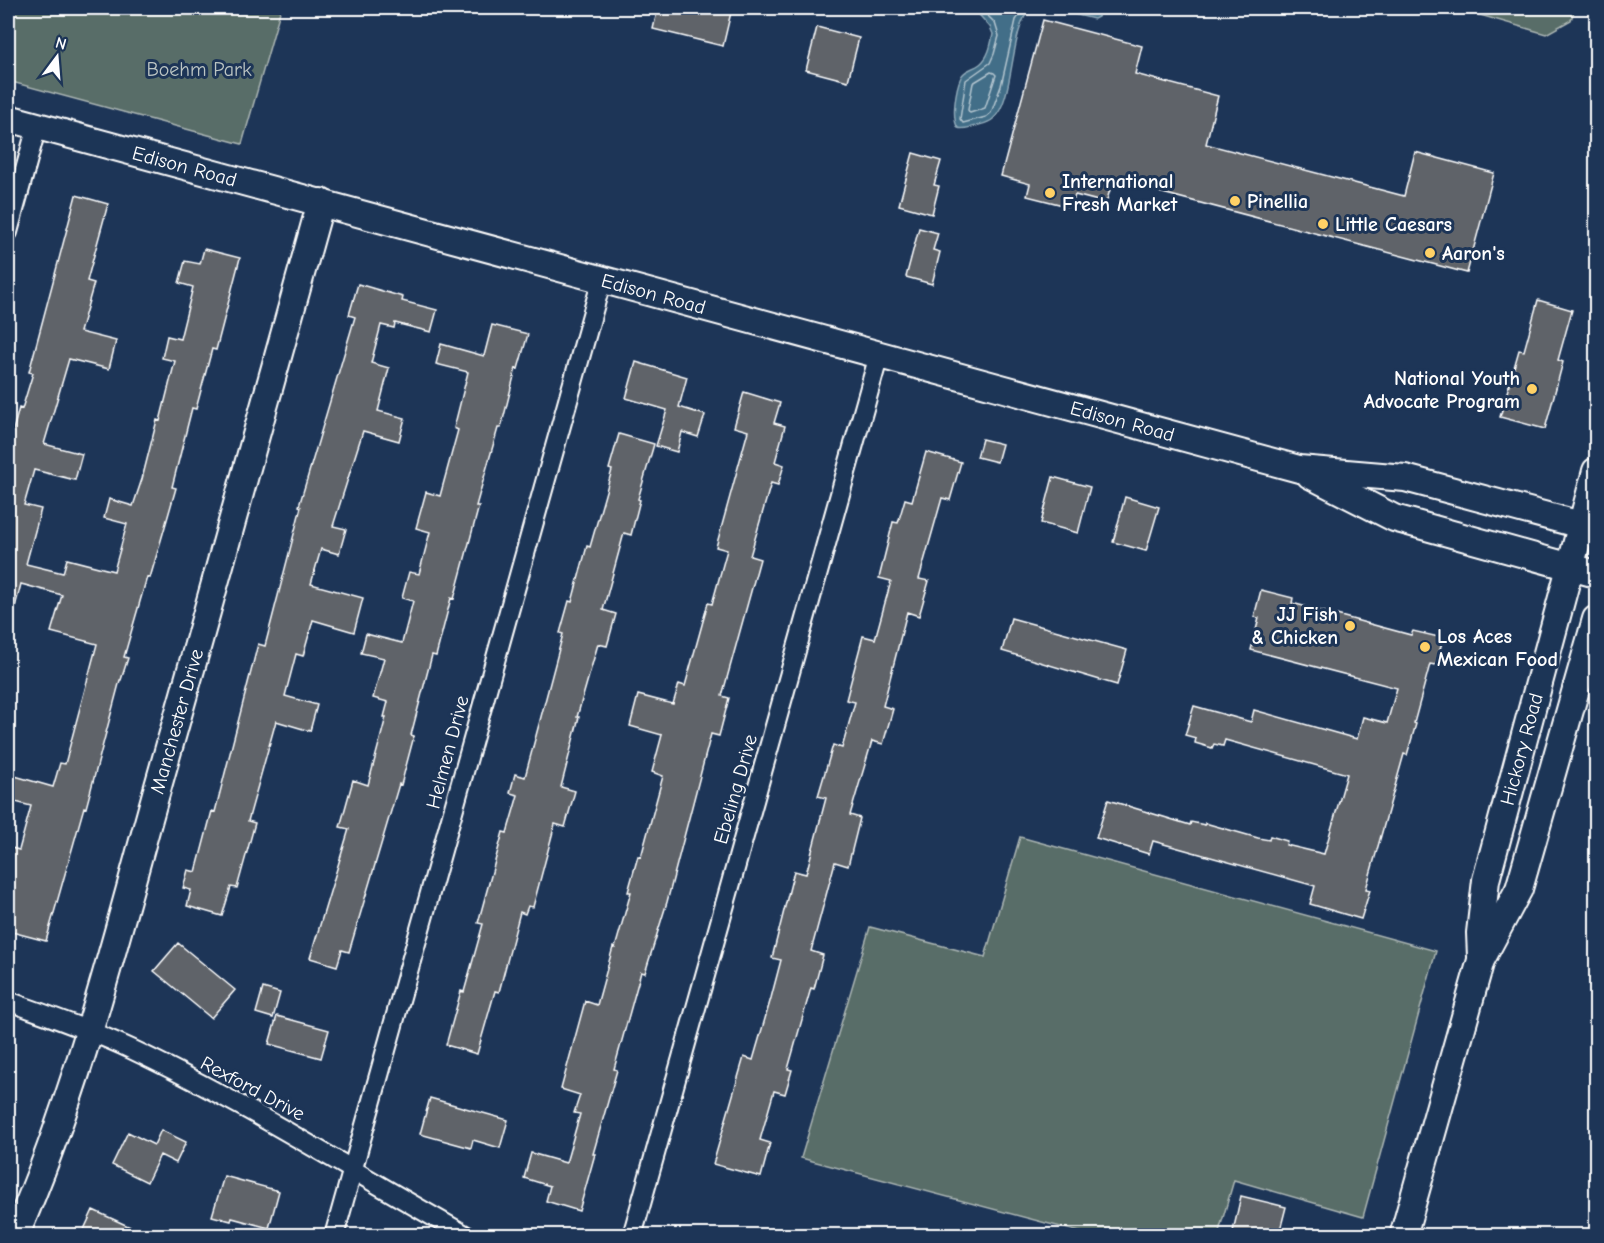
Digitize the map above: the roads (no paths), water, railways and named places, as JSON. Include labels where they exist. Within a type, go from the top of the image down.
[{"type":"street","name":"Edison Road","points":[[8,118],[1299,469],[1406,478],[1590,527]]},
{"type":"street","points":[[8,232],[37,126]]},
{"type":"street","name":"Manchester Drive","points":[[15,1236],[60,1122],[113,948],[321,202]]},
{"type":"street","name":"Helmen Drive","points":[[334,1236],[602,279]]},
{"type":"street","name":"Ebeling Drive","points":[[632,1236],[879,354]]},
{"type":"street","name":"Edison Road","points":[[1299,469],[1394,518],[1596,574]]},
{"type":"street","name":"Hickory Road","points":[[1481,960],[1480,933],[1486,880],[1571,567],[1590,527],[1596,471]]},
{"type":"street","name":"Hickory Road","points":[[1404,1236],[1481,960],[1519,889],[1596,619]]},
{"type":"street","name":"Rexford Drive","points":[[8,1001],[88,1030],[133,1050],[233,1102],[467,1236]]},
{"type":"water","points":[[973,8],[1049,8],[1030,9],[1023,20],[1000,110],[990,122],[960,129],[955,117],[959,82],[965,72],[978,66],[986,58],[993,34],[990,27]]},
{"type":"water","points":[[1049,8],[1100,8],[1098,17],[1094,19]]},
{"type":"place","name":"International Fresh Market","points":[[1050,193]]},
{"type":"place","name":"Pinellia","points":[[1235,201]]},
{"type":"place","name":"Little Caesars","points":[[1323,224]]},
{"type":"place","name":"Aaron's","points":[[1430,253]]},
{"type":"place","name":"National Youth Advocate Program","points":[[1532,389]]},
{"type":"place","name":"JJ Fish & Chicken","points":[[1350,626]]},
{"type":"place","name":"Los Aces Mexican Food","points":[[1425,647]]},
{"type":"park label","name":"Boehm Park","points":[[199,69]]}]
